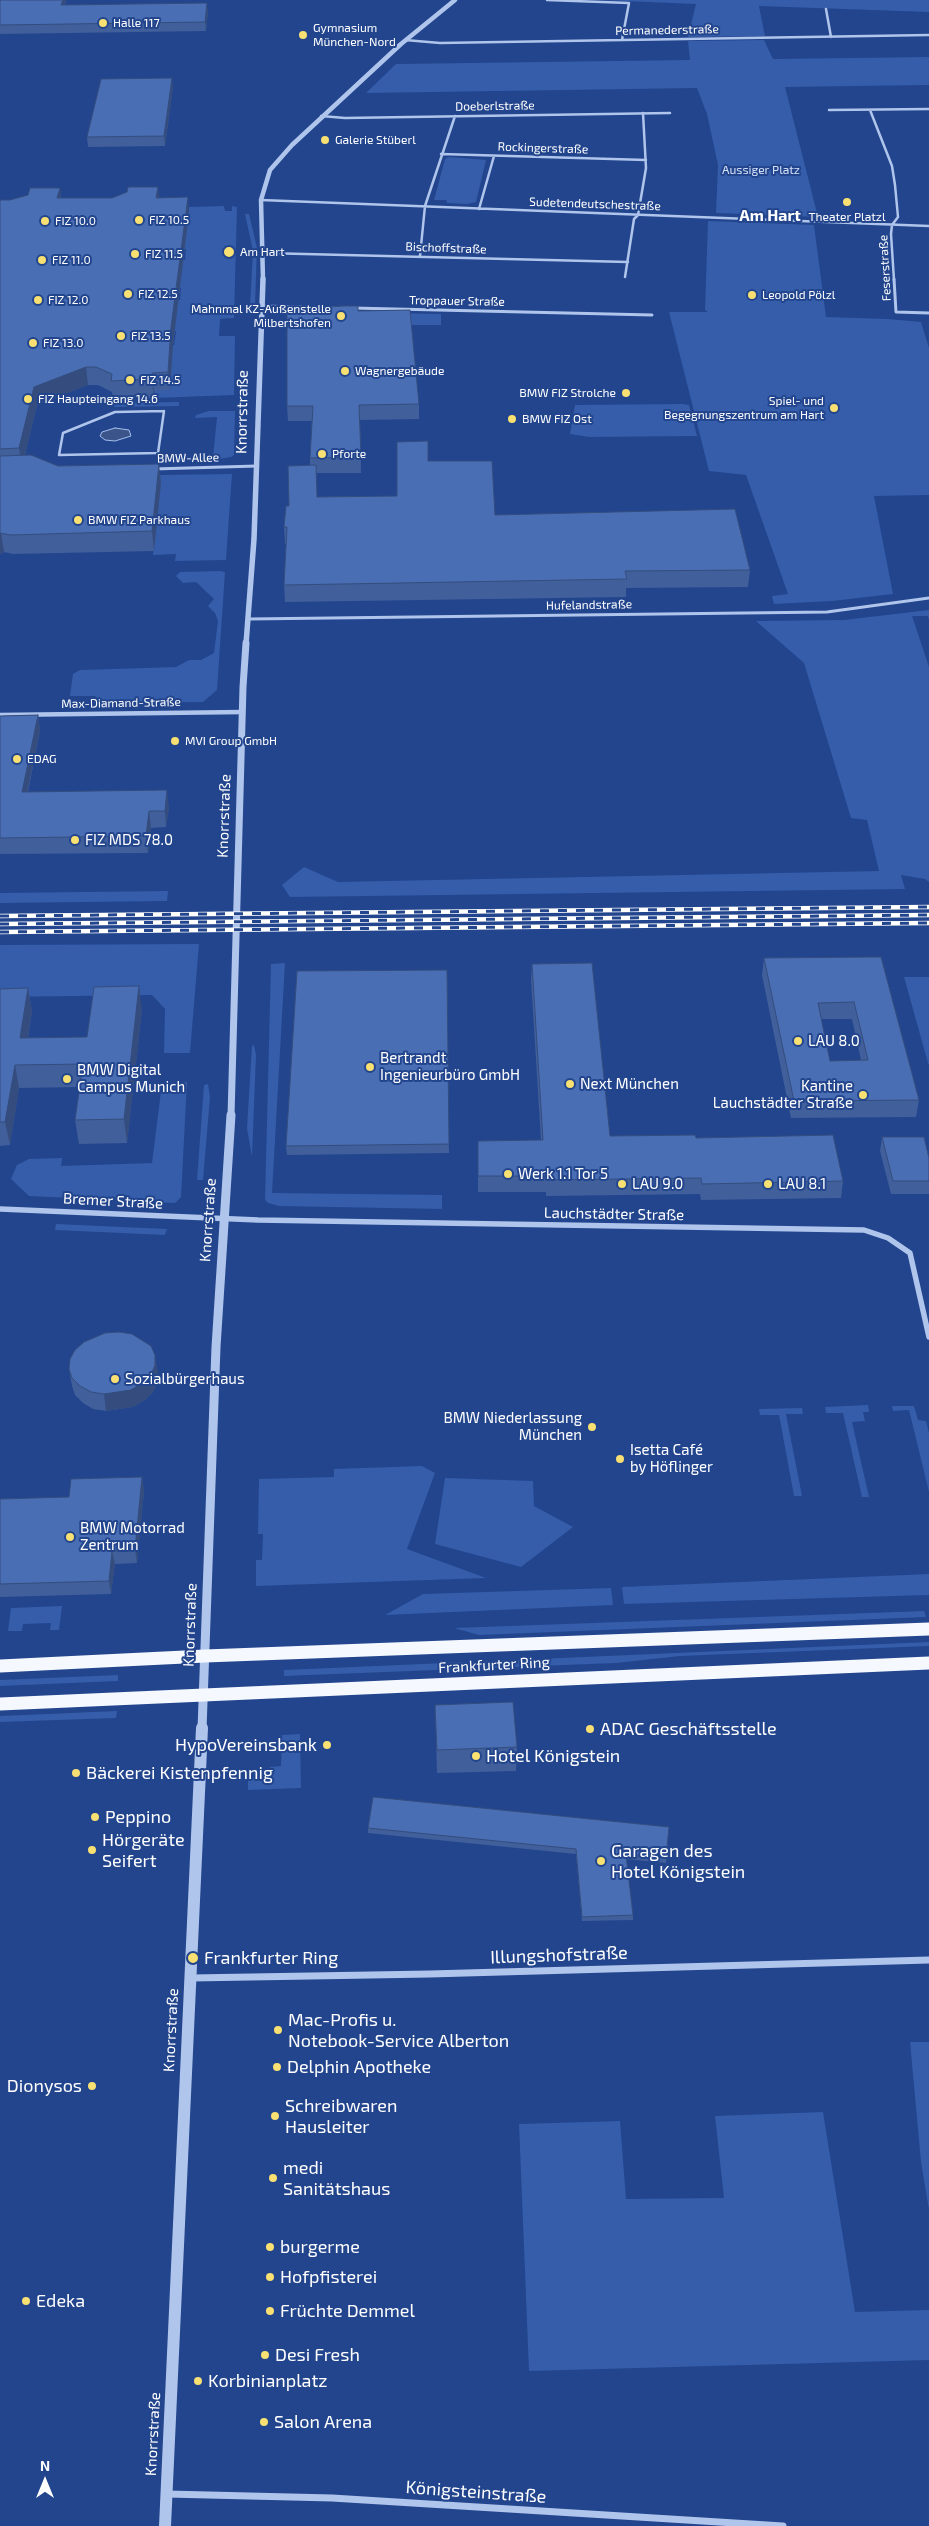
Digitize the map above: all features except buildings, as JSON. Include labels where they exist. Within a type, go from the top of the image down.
[{"type":"main road","name":"Frankfurter Ring","points":[[0,1666],[205,1656],[929,1629]]},
{"type":"main road","name":"Frankfurter Ring","points":[[0,1704],[929,1663]]},
{"type":"street","name":"Knorrstraße","points":[[165,2526],[205,1656],[216,1347],[226,1219],[233,1062],[243,712],[254,539],[264,253],[261,200],[264,185],[274,165],[321,116],[405,40],[455,0]]},
{"type":"street","points":[[547,0],[629,3],[622,40]]},
{"type":"street","points":[[826,9],[831,37]]},
{"type":"street","name":"Permanederstraße","points":[[405,40],[434,43],[929,35]]},
{"type":"street","points":[[829,110],[929,109]]},
{"type":"street","name":"Feserstraße","points":[[870,110],[892,166],[898,217],[892,225],[896,312],[929,314]]},
{"type":"street","points":[[625,277],[634,219],[638,214],[646,160],[643,113]]},
{"type":"street","name":"Doeberlstraße","points":[[321,116],[346,118],[670,113]]},
{"type":"street","points":[[420,256],[425,206],[440,154],[455,116]]},
{"type":"street","name":"Rockingerstraße","points":[[440,154],[646,160]]},
{"type":"street","points":[[479,209],[494,156]]},
{"type":"street","name":"Sudetendeutschestraße","points":[[261,200],[929,226]]},
{"type":"street","name":"Bischoffstraße","points":[[264,253],[628,262]]},
{"type":"street","points":[[261,306],[340,308]]},
{"type":"street","name":"Troppauer Straße","points":[[349,308],[652,315]]},
{"type":"street","points":[[164,411],[158,453],[59,455],[63,433],[115,412],[164,411]]},
{"type":"street","name":"BMW-Allee","points":[[150,469],[257,466]]},
{"type":"street","name":"Hufelandstraße","points":[[248,620],[827,612],[929,598]]},
{"type":"street","name":"Max-Diamand-Straße","points":[[0,715],[243,712]]},
{"type":"street","name":"Bremer Straße","points":[[0,1209],[226,1219]]},
{"type":"street","name":"Lauchstädter Straße","points":[[226,1219],[864,1230],[888,1238],[910,1253],[929,1337]]},
{"type":"street","name":"Illungshofstraße","points":[[190,1978],[421,1974],[929,1960]]},
{"type":"street","name":"Königsteinstraße","points":[[167,2494],[332,2498],[783,2526]]},
{"type":"green space","points":[[601,0],[929,0],[929,12],[759,6],[765,36],[688,37],[696,4]]},
{"type":"green space","name":"Aussiger Platz","points":[[764,40],[773,59],[929,57],[929,85],[785,87],[818,217],[716,213],[718,165],[707,114],[697,88],[366,93],[396,64],[690,60],[688,41]]},
{"type":"green space","points":[[449,157],[486,160],[476,202],[467,204],[434,200],[445,159]]},
{"type":"green space","points":[[224,206],[225,211],[232,211],[232,206],[237,207],[234,318],[220,319],[219,336],[235,336],[234,395],[154,398],[158,345],[174,345],[176,331],[160,331],[164,301],[180,300],[181,288],[165,289],[169,261],[185,260],[186,249],[170,249],[173,224],[189,224],[189,207]]},
{"type":"green space","points":[[245,214],[249,214],[257,248],[255,306],[250,306],[253,251]]},
{"type":"green space","points":[[708,221],[814,225],[826,317],[921,322],[929,348],[929,495],[874,496],[893,594],[832,601],[774,604],[772,596],[788,594],[746,475],[709,471],[669,312],[708,312],[705,310]]},
{"type":"green space","points":[[344,312],[441,314],[441,325],[410,325]]},
{"type":"green space","points":[[179,402],[179,406],[114,407],[115,403]]},
{"type":"green space","points":[[575,405],[689,405],[697,436],[589,437],[570,434]]},
{"type":"green space","points":[[209,411],[235,411],[234,455],[220,459],[157,461],[157,459],[213,457],[217,417],[195,418],[196,415]]},
{"type":"green space","points":[[232,474],[226,560],[175,561],[176,554],[153,555],[160,475]]},
{"type":"green space","points":[[180,572],[225,572],[217,690],[203,702],[103,703],[95,696],[70,696],[73,674],[80,670],[176,667],[189,660],[201,660],[214,653],[218,621],[215,613],[208,606],[214,599],[196,582],[183,583],[176,576]]},
{"type":"green space","points":[[929,610],[929,616],[912,616],[929,667],[929,882],[925,879],[901,875],[905,889],[290,897],[282,885],[304,867],[338,882],[879,871],[867,820],[851,818],[804,663],[756,621],[844,620]]},
{"type":"green space","points":[[168,891],[167,901],[0,903],[0,893]]},
{"type":"green space","points":[[199,944],[190,1053],[164,1053],[165,1009],[152,995],[0,997],[0,945]]},
{"type":"green space","points":[[285,963],[272,1193],[442,1195],[442,1209],[279,1206],[268,1203],[265,1200],[271,964]]},
{"type":"green space","points":[[904,977],[929,977],[929,1065],[928,1063]]},
{"type":"green space","points":[[254,1045],[256,1055],[252,1157],[247,1128],[252,1046]]},
{"type":"green space","points":[[187,1082],[181,1197],[175,1203],[29,1196],[11,1179],[17,1165],[29,1159],[62,1158],[61,1166],[152,1163],[162,1083]]},
{"type":"green space","points":[[208,1084],[210,1097],[203,1180],[197,1180],[204,1085]]},
{"type":"green space","points":[[56,1224],[167,1229],[165,1235],[55,1230]]},
{"type":"green space","points":[[868,1405],[869,1412],[863,1412],[865,1421],[852,1422],[869,1497],[862,1497],[843,1413],[826,1413],[825,1407]]},
{"type":"green space","points":[[892,1406],[914,1406],[918,1420],[926,1421],[929,1433],[929,1492],[909,1410],[893,1411]]},
{"type":"green space","points":[[802,1408],[803,1414],[786,1414],[802,1496],[794,1496],[779,1415],[760,1415],[759,1409]]},
{"type":"green space","points":[[422,1466],[435,1473],[407,1549],[486,1578],[256,1586],[256,1560],[262,1560],[263,1534],[258,1534],[259,1479],[334,1477],[334,1469]]},
{"type":"green space","points":[[445,1478],[533,1481],[534,1506],[573,1527],[521,1567],[435,1544]]},
{"type":"green space","points":[[929,1574],[929,1595],[624,1604],[622,1587]]},
{"type":"green space","points":[[611,1588],[613,1605],[385,1615],[423,1594]]},
{"type":"green space","points":[[62,1606],[59,1630],[50,1630],[51,1623],[23,1624],[22,1631],[8,1631],[11,1608]]},
{"type":"green space","points":[[924,1611],[926,1617],[479,1635],[454,1628]]},
{"type":"green space","points":[[929,1642],[929,1646],[680,1656],[616,1663],[284,1676],[284,1670]]},
{"type":"green space","points":[[118,1675],[118,1681],[0,1686],[0,1680]]},
{"type":"green space","points":[[117,1711],[116,1718],[0,1722],[0,1716]]},
{"type":"green space","points":[[300,1734],[301,1788],[248,1790],[248,1777],[269,1777],[270,1767],[281,1766],[282,1735]]},
{"type":"green space","points":[[910,2042],[929,2042],[929,2210],[921,2162]]},
{"type":"green space","points":[[823,2112],[855,2312],[929,2310],[929,2360],[529,2371],[519,2124],[620,2121],[626,2199],[724,2198],[715,2116]]},
{"type":"shaded area","points":[[115,428],[129,430],[131,436],[115,441],[105,440],[100,436],[102,432]]},
{"type":"railway","points":[[0,916],[929,907]]},
{"type":"railway","points":[[0,924],[929,915]]},
{"type":"railway","points":[[0,932],[929,923]]},
{"type":"place","name":"Halle 117","points":[[103,23]]},
{"type":"place","name":"Gymnasium München-Nord","points":[[303,35]]},
{"type":"place","name":"Galerie Stüberl","points":[[325,140]]},
{"type":"place","name":"Theater Platzl","points":[[847,202]]},
{"type":"place","name":"FIZ 10.5","points":[[139,220]]},
{"type":"place","name":"FIZ 10.0","points":[[45,221]]},
{"type":"place","name":"Am Hart","points":[[229,252]]},
{"type":"place","name":"FIZ 11.5","points":[[135,254]]},
{"type":"place","name":"FIZ 11.0","points":[[42,260]]},
{"type":"place","name":"FIZ 12.5","points":[[128,294]]},
{"type":"place","name":"Leopold Pölzl","points":[[752,295]]},
{"type":"place","name":"FIZ 12.0","points":[[38,300]]},
{"type":"place","name":"Mahnmal KZ-Außenstelle Milbertshofen","points":[[341,316]]},
{"type":"place","name":"FIZ 13.5","points":[[121,336]]},
{"type":"place","name":"FIZ 13.0","points":[[33,343]]},
{"type":"place","name":"Wagnergebäude","points":[[345,371]]},
{"type":"place","name":"FIZ 14.5","points":[[130,380]]},
{"type":"place","name":"BMW FIZ Strolche","points":[[626,393]]},
{"type":"place","name":"FIZ Haupteingang 14.6","points":[[28,399]]},
{"type":"place","name":"Spiel- und Begegnungszentrum am Hart","points":[[834,408]]},
{"type":"place","name":"BMW FIZ Ost","points":[[512,419]]},
{"type":"place","name":"Pforte","points":[[322,454]]},
{"type":"place","name":"BMW FIZ Parkhaus","points":[[78,520]]},
{"type":"place","name":"MVI Group GmbH","points":[[175,741]]},
{"type":"place","name":"EDAG","points":[[17,759]]},
{"type":"place","name":"FIZ MDS 78.0","points":[[75,840]]},
{"type":"place","name":"LAU 8.0","points":[[798,1041]]},
{"type":"place","name":"Bertrandt Ingenieurbüro GmbH","points":[[370,1067]]},
{"type":"place","name":"BMW Digital Campus Munich","points":[[67,1079]]},
{"type":"place","name":"Next München","points":[[570,1084]]},
{"type":"place","name":"Kantine Lauchstädter Straße","points":[[863,1095]]},
{"type":"place","name":"Werk 1.1 Tor 5","points":[[508,1174]]},
{"type":"place","name":"LAU 9.0","points":[[622,1184]]},
{"type":"place","name":"LAU 8.1","points":[[768,1184]]},
{"type":"place","name":"Sozialbürgerhaus","points":[[115,1379]]},
{"type":"place","name":"BMW Niederlassung München","points":[[592,1427]]},
{"type":"place","name":"Isetta Café by Höflinger","points":[[620,1459]]},
{"type":"place","name":"BMW Motorrad Zentrum","points":[[70,1537]]},
{"type":"place","name":"ADAC Geschäftsstelle","points":[[590,1729]]},
{"type":"place","name":"HypoVereinsbank","points":[[327,1745]]},
{"type":"place","name":"Hotel Königstein","points":[[476,1756]]},
{"type":"place","name":"Bäckerei Kistenpfennig","points":[[76,1773]]},
{"type":"place","name":"Peppino","points":[[95,1817]]},
{"type":"place","name":"Hörgeräte Seifert","points":[[92,1850]]},
{"type":"place","name":"Garagen des Hotel Königstein","points":[[601,1861]]},
{"type":"place","name":"Frankfurter Ring","points":[[193,1958]]},
{"type":"place","name":"Mac-Profis u. Notebook-Service Alberton","points":[[278,2030]]},
{"type":"place","name":"Delphin Apotheke","points":[[277,2067]]},
{"type":"place","name":"Dionysos","points":[[92,2086]]},
{"type":"place","name":"Schreibwaren Hausleiter","points":[[275,2116]]},
{"type":"place","name":"medi Sanitätshaus","points":[[273,2178]]},
{"type":"place","name":"burgerme","points":[[270,2247]]},
{"type":"place","name":"Hofpfisterei","points":[[270,2277]]},
{"type":"place","name":"Edeka","points":[[26,2301]]},
{"type":"place","name":"Früchte Demmel","points":[[270,2311]]},
{"type":"place","name":"Desi Fresh","points":[[265,2355]]},
{"type":"place","name":"Korbinianplatz","points":[[198,2381]]},
{"type":"place","name":"Salon Arena","points":[[264,2422]]},
{"type":"district","name":"Am Hart","points":[[770,216]]}]
